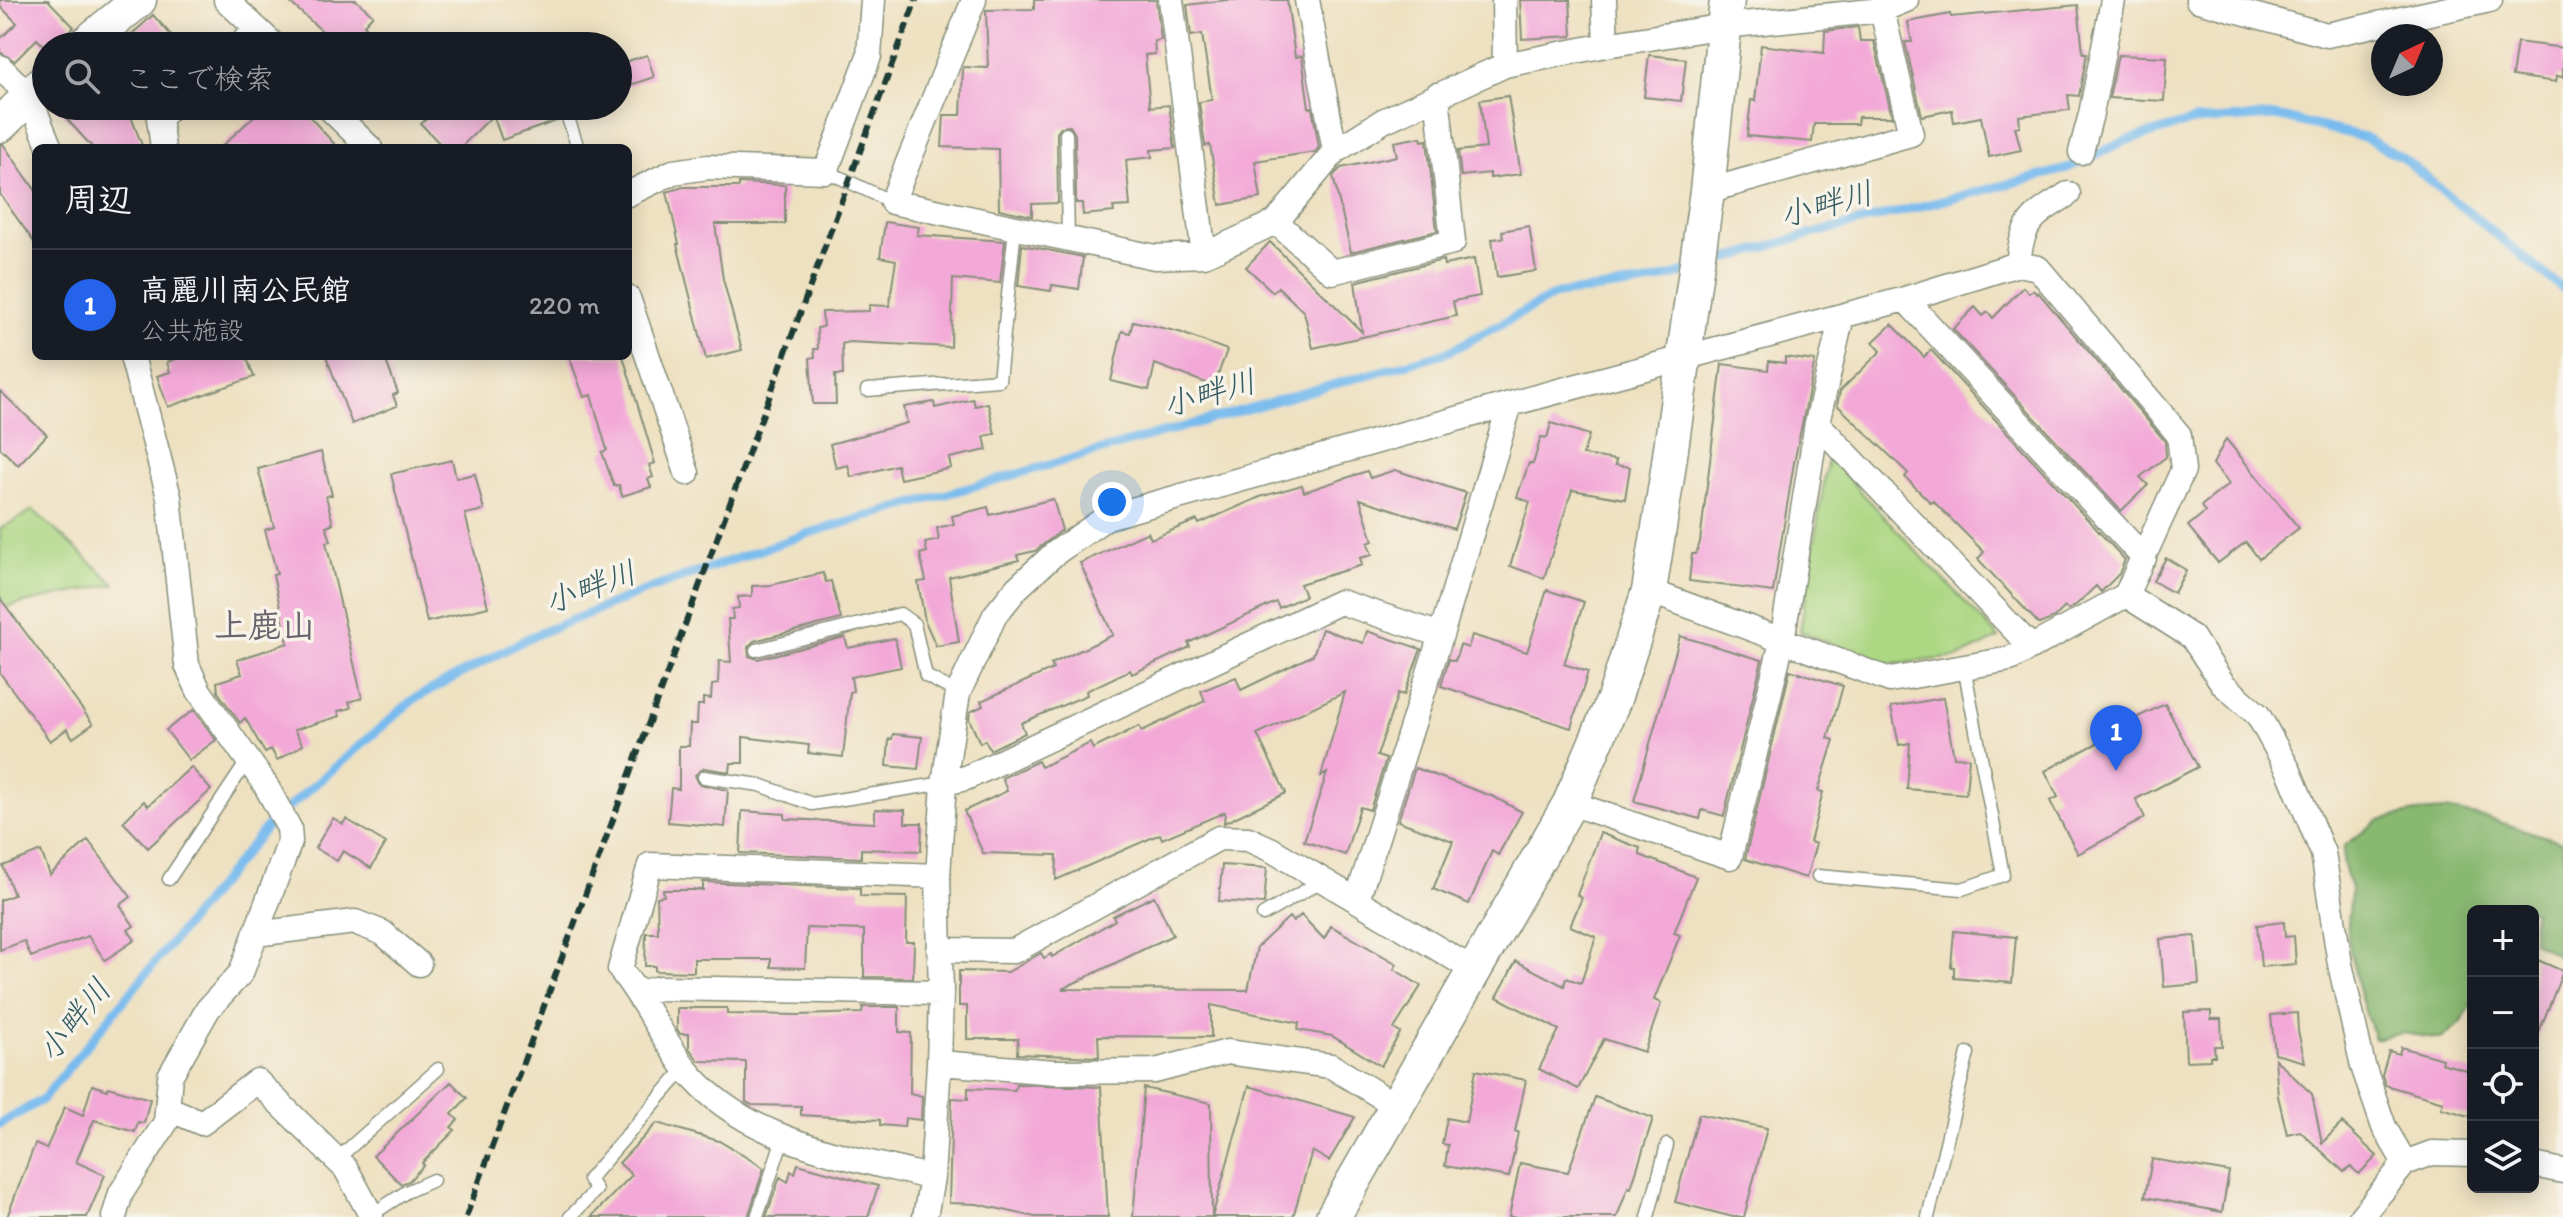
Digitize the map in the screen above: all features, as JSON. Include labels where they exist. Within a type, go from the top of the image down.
[{"type":"street","points":[[100,32],[139,0]]},
{"type":"street","points":[[226,0],[260,32]]},
{"type":"street","points":[[632,192],[673,172],[708,167],[826,171],[869,56],[873,0]]},
{"type":"street","points":[[974,0],[892,202],[1155,257],[1204,255],[1276,222],[1335,151],[1383,121],[1505,65],[1606,45],[1726,13],[1882,10],[1906,0]]},
{"type":"street","points":[[1171,0],[1204,255]]},
{"type":"street","points":[[1307,0],[1335,151]]},
{"type":"street","points":[[1504,0],[1505,65]]},
{"type":"street","points":[[1604,0],[1606,45]]},
{"type":"street","points":[[2081,152],[2113,0]]},
{"type":"street","points":[[2198,0],[2327,35],[2425,6],[2490,0]]},
{"type":"street","points":[[1706,200],[1911,134],[1882,10]]},
{"type":"street","points":[[1333,1217],[1570,803],[1614,699],[1649,591],[1706,200],[1726,13]]},
{"type":"street","points":[[0,67],[32,85]]},
{"type":"street","points":[[0,125],[32,94]]},
{"type":"street","points":[[1276,222],[1332,272],[1453,242],[1437,95]]},
{"type":"street","points":[[44,120],[49,144]]},
{"type":"street","points":[[159,120],[162,144]]},
{"type":"street","points":[[341,120],[366,144]]},
{"type":"street","points":[[2018,264],[2021,238],[2037,214],[2068,194]]},
{"type":"street","points":[[925,1217],[932,1178],[939,1063],[938,876],[944,783],[958,693],[995,615],[1017,588],[1054,554],[1107,517],[1510,404],[1684,349],[1842,316],[2018,264],[2038,268],[2179,435],[2183,470],[2126,595],[2010,659],[1890,680],[1649,591]]},
{"type":"street","points":[[1905,299],[2144,558]]},
{"type":"street","points":[[632,310],[687,473]]},
{"type":"street","points":[[1570,803],[1730,857],[1782,641],[1817,423],[1842,316]]},
{"type":"street","points":[[114,1217],[121,1193],[166,1122],[170,1076],[208,1009],[241,973],[290,841],[289,828],[274,801],[199,691],[187,665],[169,497],[133,360]]},
{"type":"street","points":[[1357,900],[1510,404]]},
{"type":"street","points":[[1817,423],[2031,647]]},
{"type":"street","points":[[2126,595],[2192,637],[2223,684],[2258,715],[2289,771],[2323,853],[2340,964],[2363,1066],[2384,1127],[2405,1163]]},
{"type":"street","points":[[944,783],[966,778],[1340,602],[1441,635]]},
{"type":"street","points":[[939,950],[1014,951],[1219,838],[1248,839],[1474,970]]},
{"type":"street","points":[[932,1178],[783,1138],[747,1122],[713,1097],[685,1068],[639,993],[620,969],[650,865],[938,876]]},
{"type":"street","points":[[255,934],[355,922],[383,933],[419,964]]},
{"type":"street","points":[[639,993],[659,988],[941,993]]},
{"type":"street","points":[[939,1063],[1055,1072],[1155,1071],[1227,1052],[1331,1066],[1395,1105]]},
{"type":"street","points":[[167,1108],[202,1123],[257,1081],[346,1169],[370,1216]]},
{"type":"street","points":[[2361,1217],[2405,1163],[2432,1153],[2467,1154]]},
{"type":"street","points":[[2539,1166],[2563,1171]]},
{"type":"lane","points":[[569,120],[577,144]]},
{"type":"lane","points":[[1066,134],[1068,239]]},
{"type":"lane","points":[[826,171],[892,202]]},
{"type":"lane","points":[[867,390],[999,380],[1015,229]]},
{"type":"lane","points":[[756,650],[900,614],[914,624],[926,676],[958,693]]},
{"type":"lane","points":[[1818,876],[1962,889],[2003,875],[1964,666]]},
{"type":"lane","points":[[169,879],[248,760]]},
{"type":"lane","points":[[704,777],[760,785],[812,804],[944,783]]},
{"type":"lane","points":[[1263,915],[1323,880]]},
{"type":"lane","points":[[1928,1217],[1968,1053]]},
{"type":"lane","points":[[570,1217],[596,1190],[589,1179],[685,1068]]},
{"type":"lane","points":[[337,1159],[438,1069]]},
{"type":"lane","points":[[757,1217],[783,1138]]},
{"type":"lane","points":[[1648,1217],[1667,1145]]},
{"type":"lane","points":[[370,1216],[406,1192],[433,1180]]},
{"type":"green space","points":[[1828,457],[1999,638],[1959,657],[1886,665],[1800,631]]},
{"type":"green space","points":[[33,510],[115,584],[0,608],[0,529]]},
{"type":"green space","points":[[2446,810],[2487,818],[2563,842],[2563,958],[2539,945],[2539,905],[2467,905],[2467,1012],[2462,1022],[2441,1039],[2403,1033],[2374,1039],[2359,992],[2347,936],[2351,889],[2343,862],[2344,846],[2379,820],[2416,812]]},
{"type":"building","points":[[0,0],[48,0],[74,27],[69,32],[32,32],[32,44],[15,61],[0,52],[0,39],[17,23],[0,6]]},
{"type":"building","points":[[287,0],[356,0],[373,15],[364,25],[371,32],[323,32]]},
{"type":"building","points":[[1034,0],[1156,0],[1161,40],[1154,41],[1155,54],[1145,55],[1150,107],[1169,105],[1175,148],[1151,150],[1152,157],[1126,160],[1130,206],[1113,207],[1114,212],[1083,215],[1082,203],[1076,203],[1075,134],[1070,126],[1061,127],[1057,133],[1058,203],[1032,204],[1032,216],[999,209],[998,149],[942,147],[944,115],[961,115],[963,67],[988,68],[986,10],[1034,9]]},
{"type":"building","points":[[1226,0],[1287,0],[1295,57],[1302,56],[1309,108],[1312,107],[1319,147],[1315,152],[1255,161],[1261,198],[1220,205],[1210,145],[1205,146],[1199,102],[1212,100],[1202,34],[1191,36],[1187,5]]},
{"type":"building","points":[[1520,0],[1570,0],[1572,36],[1522,39]]},
{"type":"building","points":[[2078,5],[2083,53],[2087,53],[2079,96],[2068,95],[2070,110],[2019,116],[2020,126],[2015,127],[2021,150],[1989,157],[1981,117],[1954,122],[1952,110],[1922,116],[1905,42],[1912,42],[1908,22],[1950,14],[1951,17]]},
{"type":"building","points":[[153,15],[168,32],[134,32]]},
{"type":"building","points":[[1858,27],[1860,41],[1874,41],[1892,117],[1858,117],[1857,124],[1814,124],[1812,142],[1747,136],[1751,100],[1755,101],[1761,45],[1824,53],[1825,31]]},
{"type":"building","points":[[2517,42],[2563,48],[2563,77],[2557,76],[2556,82],[2512,76]]},
{"type":"building","points":[[647,55],[654,77],[632,84],[632,60]]},
{"type":"building","points":[[1649,55],[1686,59],[1681,101],[1644,97]]},
{"type":"building","points":[[2118,55],[2167,57],[2164,101],[2109,98]]},
{"type":"building","points":[[1508,96],[1521,174],[1490,178],[1490,173],[1461,176],[1458,151],[1486,148],[1480,100]]},
{"type":"building","points":[[68,120],[132,120],[141,144],[89,144]]},
{"type":"building","points":[[250,120],[313,120],[334,144],[224,144]]},
{"type":"building","points":[[425,120],[488,120],[464,144],[440,144],[421,124]]},
{"type":"building","points":[[495,120],[559,120],[502,140]]},
{"type":"building","points":[[1421,137],[1422,141],[1427,140],[1437,231],[1351,252],[1333,176],[1341,168],[1397,156],[1394,142]]},
{"type":"building","points":[[0,144],[3,144],[32,185],[32,239],[0,194]]},
{"type":"building","points":[[739,183],[785,185],[785,224],[715,224],[723,279],[742,350],[706,359],[667,192],[683,187],[739,187]]},
{"type":"building","points":[[885,222],[919,227],[917,235],[1005,241],[1000,283],[953,279],[951,347],[842,344],[843,375],[835,375],[836,404],[813,404],[810,358],[815,357],[814,349],[818,349],[817,328],[823,327],[822,312],[869,311],[869,305],[889,306],[896,260],[880,257]]},
{"type":"building","points":[[1529,226],[1536,271],[1497,277],[1492,239],[1503,238],[1502,231]]},
{"type":"building","points":[[1270,242],[1362,332],[1355,282],[1443,260],[1444,265],[1474,259],[1480,296],[1453,301],[1456,316],[1313,348],[1304,312],[1278,287],[1273,292],[1246,267]]},
{"type":"building","points":[[1022,245],[1083,257],[1079,289],[1052,285],[1051,291],[1018,286]]},
{"type":"building","points":[[2023,287],[2029,293],[2033,290],[2038,292],[2165,441],[2166,457],[2140,477],[2148,485],[2121,511],[1953,329],[1975,307],[1983,316],[1988,312],[1993,318]]},
{"type":"building","points":[[1133,321],[1179,332],[1227,350],[1214,386],[1155,364],[1149,390],[1111,381],[1122,331],[1130,333]]},
{"type":"building","points":[[1892,324],[1924,357],[1931,350],[2125,560],[2119,574],[2101,592],[2096,586],[2076,605],[2068,610],[2065,607],[2054,618],[2039,624],[1978,559],[1984,552],[1905,477],[1908,473],[1837,405],[1840,391],[1881,351],[1873,342]]},
{"type":"building","points":[[1785,357],[1815,361],[1794,463],[1773,592],[1689,581],[1692,554],[1696,554],[1700,542],[1722,364],[1768,370],[1769,361],[1785,363]]},
{"type":"building","points":[[248,360],[254,377],[168,407],[157,376],[170,372],[167,362]]},
{"type":"building","points":[[328,360],[386,360],[398,393],[393,395],[397,406],[352,424]]},
{"type":"building","points":[[570,360],[624,360],[655,463],[649,465],[653,477],[648,479],[651,487],[622,496],[619,485],[614,486],[602,452],[607,450],[591,395],[584,397]]},
{"type":"building","points":[[0,391],[47,435],[18,465],[0,448]]},
{"type":"building","points":[[973,399],[975,406],[988,403],[995,434],[984,436],[987,450],[949,458],[951,468],[900,479],[897,465],[851,477],[848,465],[836,468],[830,444],[907,423],[904,407],[934,402],[935,408]]},
{"type":"building","points":[[1551,423],[1589,435],[1583,455],[1616,460],[1615,465],[1630,467],[1625,499],[1572,490],[1544,578],[1510,566],[1530,502],[1517,497],[1529,463],[1533,464],[1541,437],[1547,438]]},
{"type":"building","points":[[2226,439],[2299,528],[2259,559],[2246,542],[2218,563],[2188,526],[2205,512],[2201,506],[2229,484],[2213,464]]},
{"type":"building","points":[[321,452],[332,495],[326,496],[333,524],[326,526],[331,541],[326,542],[362,698],[349,702],[351,708],[338,711],[340,716],[294,730],[303,745],[277,760],[271,749],[265,753],[245,718],[240,723],[218,692],[217,682],[242,674],[237,660],[288,643],[273,575],[277,574],[265,530],[274,527],[258,469]]},
{"type":"building","points":[[452,460],[456,478],[475,474],[484,510],[465,514],[488,607],[427,622],[391,474]]},
{"type":"building","points":[[1395,470],[1466,493],[1454,529],[1360,499],[1373,541],[1368,543],[1372,555],[1360,558],[1362,565],[1300,584],[1305,596],[1279,608],[1276,602],[1188,643],[1190,647],[1086,691],[1087,695],[1021,723],[1025,733],[990,750],[985,740],[980,743],[969,719],[970,712],[983,706],[981,701],[1053,669],[1051,664],[1113,635],[1080,563],[1148,532],[1151,539],[1197,520],[1199,524],[1260,497],[1302,485],[1304,492],[1367,471],[1370,478]]},
{"type":"building","points":[[1053,499],[1062,530],[1035,551],[1017,555],[1019,560],[949,577],[959,642],[936,646],[925,621],[918,582],[926,581],[920,554],[927,552],[925,543],[939,540],[937,528],[954,524],[952,516],[988,507],[990,515]]},
{"type":"building","points":[[2166,558],[2186,570],[2174,593],[2153,581]]},
{"type":"building","points":[[823,573],[826,582],[831,581],[841,619],[754,641],[748,647],[749,656],[758,659],[845,637],[848,648],[895,638],[901,667],[851,677],[853,691],[850,692],[843,757],[808,753],[809,745],[743,737],[743,763],[731,763],[730,772],[704,768],[695,775],[699,784],[728,790],[725,827],[668,822],[671,788],[679,789],[679,746],[689,746],[690,724],[697,724],[698,705],[703,705],[703,698],[711,699],[712,685],[718,684],[719,661],[731,662],[728,619],[733,619],[732,609],[739,608],[738,597],[752,596],[752,586],[771,585]]},
{"type":"building","points":[[1547,590],[1584,602],[1564,664],[1588,672],[1571,728],[1441,686],[1449,659],[1455,661],[1460,645],[1468,648],[1472,635],[1527,652]]},
{"type":"building","points":[[0,598],[93,724],[73,738],[67,729],[50,741],[0,673]]},
{"type":"building","points":[[1322,629],[1363,643],[1367,631],[1421,649],[1404,695],[1398,693],[1377,756],[1386,759],[1370,810],[1360,807],[1345,855],[1304,841],[1327,773],[1321,776],[1345,692],[1257,734],[1286,793],[1224,823],[1225,812],[1162,839],[1160,834],[1056,880],[1057,855],[983,853],[964,811],[1007,791],[1002,778],[1038,761],[1041,767],[1090,743],[1093,749],[1139,726],[1142,731],[1205,701],[1201,691],[1236,677],[1241,690],[1313,655]]},
{"type":"building","points":[[1680,636],[1762,660],[1724,816],[1702,810],[1700,819],[1634,801]]},
{"type":"building","points":[[1790,670],[1843,686],[1828,738],[1834,740],[1818,791],[1823,792],[1810,842],[1816,844],[1806,878],[1745,859]]},
{"type":"building","points":[[1943,698],[1954,757],[1969,758],[1966,794],[1907,789],[1910,743],[1899,745],[1891,707]]},
{"type":"building","points":[[2165,704],[2198,767],[2136,799],[2145,818],[2078,854],[2050,801],[2058,797],[2045,771],[2101,741],[2098,736]]},
{"type":"building","points":[[194,710],[216,740],[189,760],[166,730]]},
{"type":"building","points":[[893,734],[922,737],[918,769],[887,766],[889,739]]},
{"type":"building","points":[[191,767],[211,790],[148,848],[123,822],[144,801],[148,806]]},
{"type":"building","points":[[1415,768],[1494,797],[1522,812],[1498,855],[1492,851],[1469,904],[1433,889],[1453,841],[1398,821]]},
{"type":"building","points":[[875,809],[905,810],[905,823],[922,823],[921,851],[861,849],[861,858],[740,853],[742,811],[785,814],[785,819],[875,823]]},
{"type":"building","points":[[333,818],[343,824],[346,819],[386,843],[371,868],[343,851],[337,861],[315,848]]},
{"type":"building","points":[[1600,833],[1640,848],[1640,855],[1696,877],[1674,933],[1680,935],[1654,1000],[1661,1003],[1644,1052],[1604,1039],[1578,1089],[1539,1069],[1559,1030],[1497,997],[1516,961],[1564,986],[1566,978],[1581,983],[1596,937],[1570,926],[1582,898],[1577,895]]},
{"type":"building","points":[[88,840],[131,897],[120,905],[134,926],[128,930],[135,940],[105,960],[88,936],[31,957],[24,941],[0,950],[0,900],[14,895],[3,866],[41,851],[50,875]]},
{"type":"building","points":[[1222,865],[1267,868],[1264,904],[1219,901]]},
{"type":"building","points":[[703,882],[860,888],[860,896],[907,897],[906,942],[914,942],[913,978],[864,977],[864,930],[807,928],[805,968],[771,967],[771,959],[694,959],[694,972],[655,971],[655,966],[645,966],[646,933],[658,933],[657,897],[664,896],[663,890],[703,890]]},
{"type":"building","points":[[1154,896],[1173,935],[1062,989],[1248,990],[1257,947],[1289,917],[1293,922],[1301,915],[1324,939],[1331,926],[1397,964],[1394,969],[1421,986],[1394,1029],[1400,1033],[1381,1066],[1332,1036],[1298,1030],[1299,1023],[1211,1005],[1211,1037],[1098,1036],[1099,1057],[1017,1054],[1018,1039],[967,1039],[967,1006],[959,1006],[959,971],[1008,972],[1041,953],[1044,958],[1051,954],[1052,957],[1115,920],[1113,916]]},
{"type":"building","points":[[2284,922],[2285,937],[2294,936],[2296,964],[2261,967],[2257,925]]},
{"type":"building","points":[[1954,931],[2016,937],[2012,983],[1954,978],[1954,967],[1951,967]]},
{"type":"building","points":[[2195,936],[2199,984],[2164,987],[2160,939]]},
{"type":"building","points":[[2539,961],[2563,971],[2539,1032]]},
{"type":"building","points":[[863,1007],[899,1007],[899,1032],[911,1033],[910,1093],[922,1096],[921,1120],[905,1118],[904,1127],[880,1125],[880,1120],[801,1115],[801,1106],[752,1105],[746,1102],[746,1062],[699,1061],[689,1048],[689,1034],[680,1034],[677,1029],[677,1008],[727,1008],[727,1014],[800,1015],[862,1013]]},
{"type":"building","points":[[2211,1011],[2211,1019],[2221,1019],[2222,1046],[2214,1046],[2215,1056],[2210,1056],[2210,1060],[2186,1061],[2184,1012]]},
{"type":"building","points":[[2297,1013],[2305,1062],[2275,1054],[2271,1015]]},
{"type":"building","points":[[2401,1047],[2467,1070],[2467,1115],[2441,1108],[2443,1102],[2385,1085],[2382,1075],[2389,1051],[2399,1054]]},
{"type":"building","points":[[2275,1059],[2312,1094],[2322,1143],[2342,1123],[2377,1156],[2359,1174],[2350,1166],[2344,1172],[2300,1131],[2287,1134],[2278,1096]]},
{"type":"building","points":[[1476,1070],[1526,1080],[1509,1177],[1445,1166],[1448,1145],[1442,1144],[1447,1118],[1466,1122]]},
{"type":"building","points":[[451,1082],[467,1098],[452,1114],[458,1120],[451,1127],[455,1130],[422,1163],[424,1165],[409,1181],[401,1184],[373,1156]]},
{"type":"building","points":[[1016,1084],[1101,1087],[1108,1217],[1035,1217],[977,1204],[949,1203],[952,1098],[968,1099],[968,1088],[1015,1090]]},
{"type":"building","points":[[92,1085],[150,1099],[144,1123],[138,1122],[135,1132],[94,1120],[76,1162],[105,1175],[87,1217],[7,1217],[35,1144],[46,1149],[65,1107],[83,1115]]},
{"type":"building","points":[[1249,1086],[1355,1117],[1329,1161],[1312,1151],[1293,1217],[1212,1217]]},
{"type":"building","points":[[1144,1088],[1211,1103],[1212,1217],[1133,1217]]},
{"type":"building","points":[[1595,1097],[1653,1118],[1631,1188],[1628,1187],[1617,1217],[1509,1217],[1520,1163],[1568,1172]]},
{"type":"building","points":[[1699,1114],[1767,1128],[1744,1217],[1675,1202]]},
{"type":"building","points":[[657,1123],[719,1141],[764,1168],[748,1217],[591,1217],[632,1175],[619,1163]]},
{"type":"building","points":[[2152,1159],[2229,1172],[2222,1212],[2145,1197]]},
{"type":"building","points":[[798,1164],[878,1186],[868,1217],[766,1217],[780,1177],[788,1182],[791,1171],[795,1173]]},
{"type":"waterway","name":"小畔川","points":[[1703,266],[1804,236],[2063,170],[2125,141],[2193,121],[2276,116],[2364,137],[2401,157],[2563,289]]},
{"type":"waterway","name":"小畔川","points":[[0,1124],[42,1100],[268,825],[414,699],[530,637],[644,591],[809,533],[1448,352],[1557,294],[1648,283],[1689,271]]},
{"type":"railway","points":[[466,1217],[916,0]]},
{"type":"place","name":"高麗川南公民館","points":[[2116,771]]},
{"type":"district","name":"上鹿山","points":[[265,625]]}]
